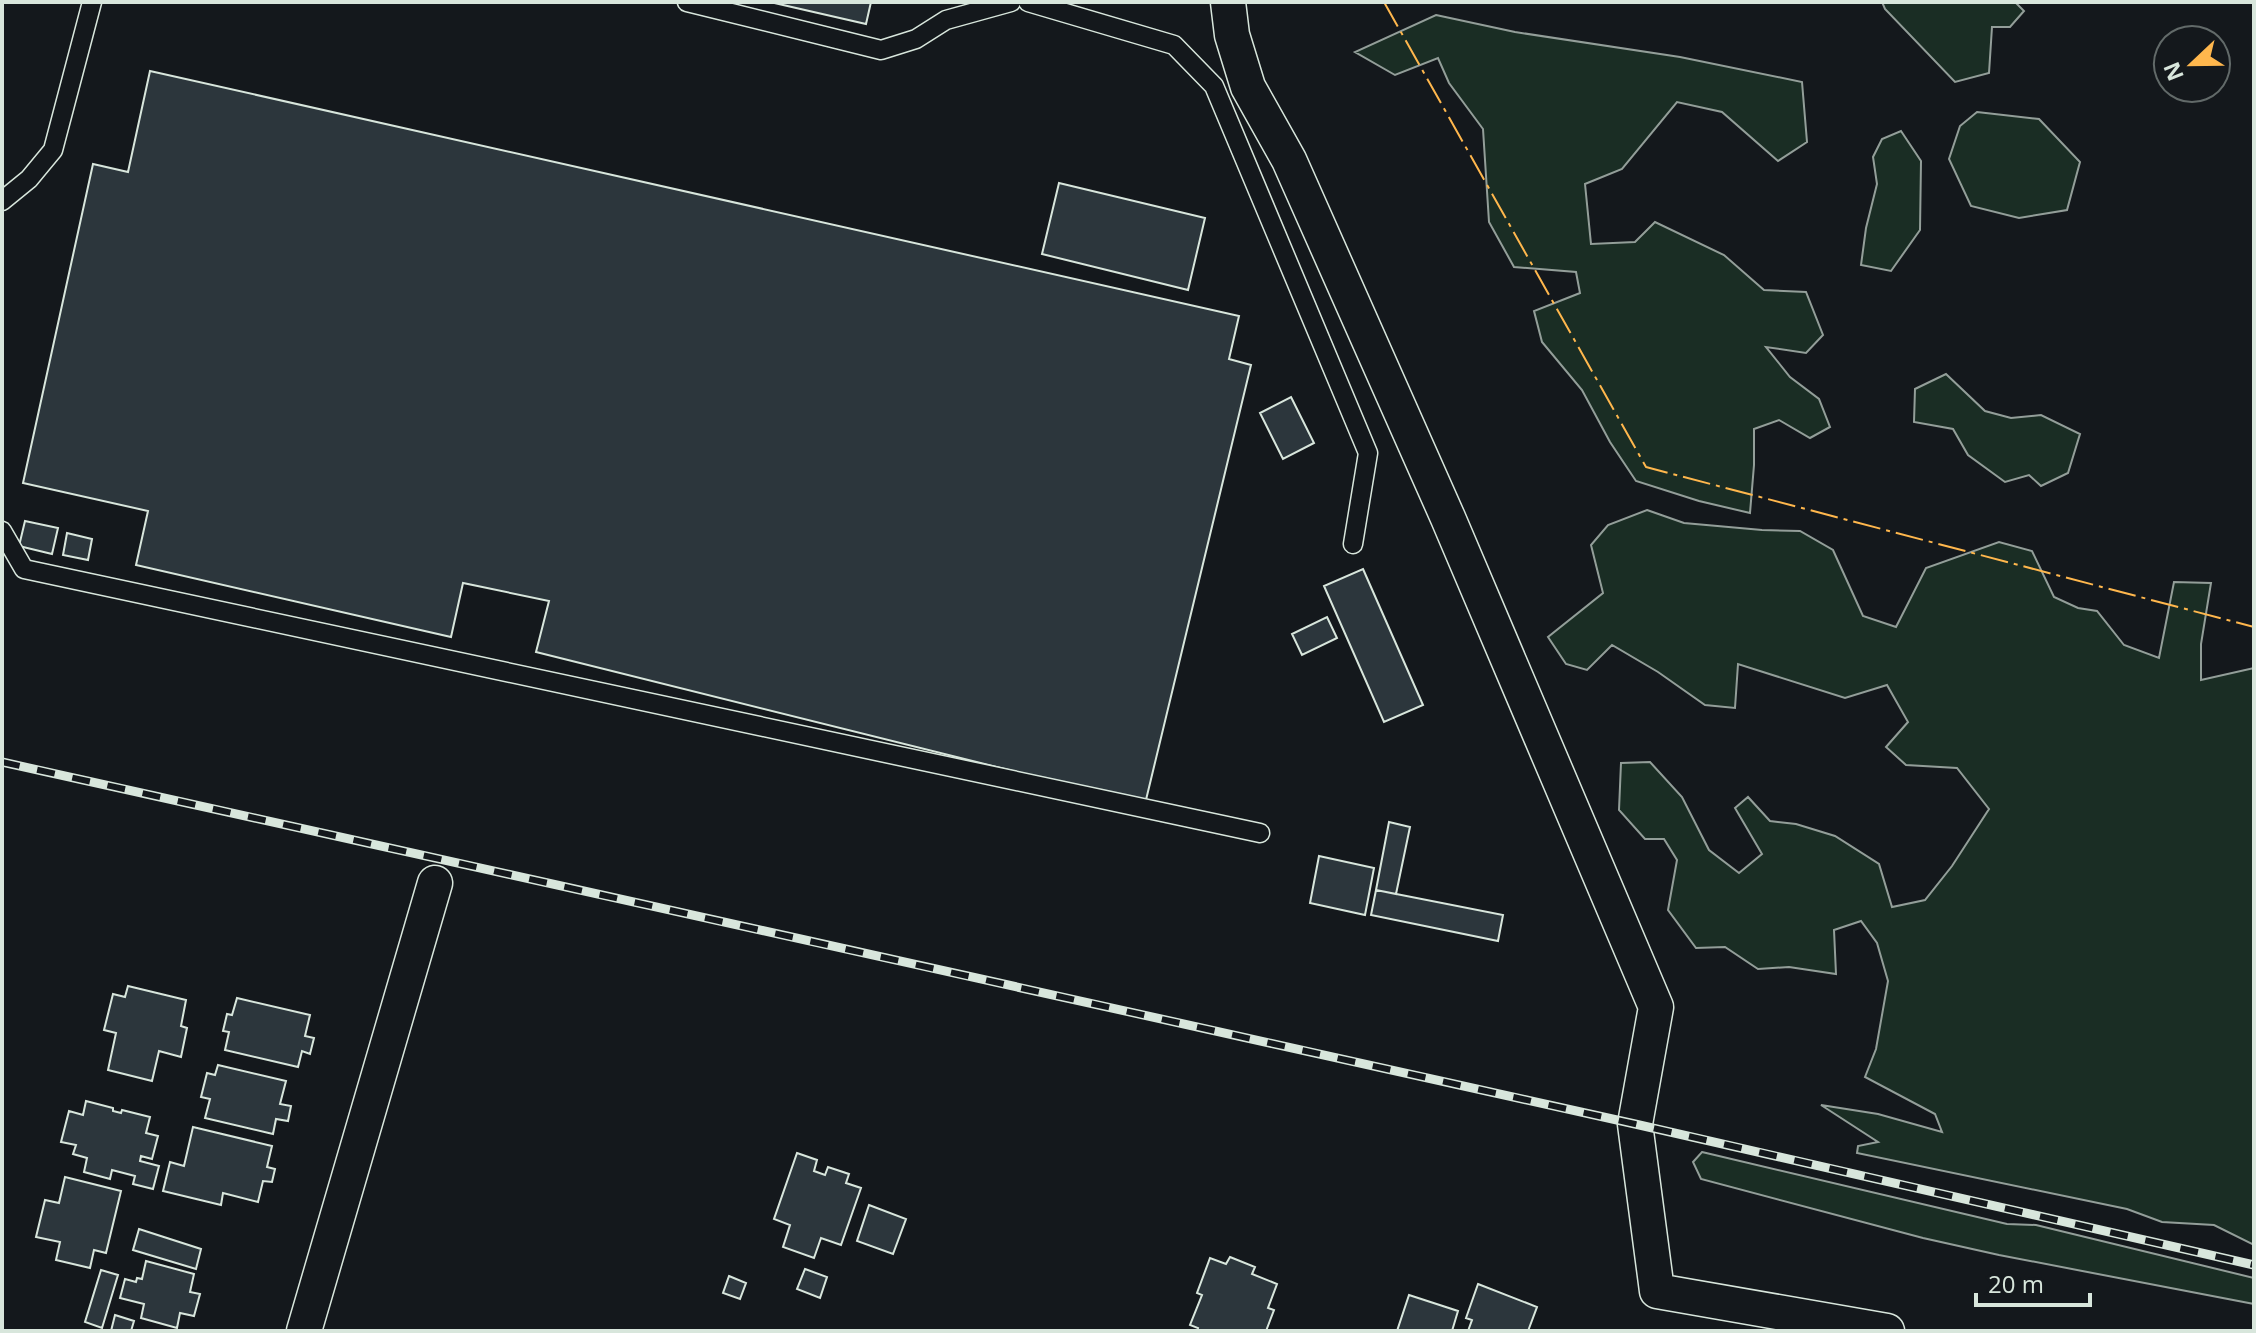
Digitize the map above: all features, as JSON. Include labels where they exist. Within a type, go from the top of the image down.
[{"type":"street","points":[[1228,2],[1232,35],[1248,87],[1289,160],[1448,518],[1656,1007],[1635,1124],[1657,1291],[1887,1331]]},
{"type":"street","points":[[304,1331],[435,883]]},
{"type":"lane","points":[[2,201],[29,179],[53,150],[92,2]]},
{"type":"lane","points":[[687,2],[881,50],[916,39],[946,20],[1011,2]]},
{"type":"lane","points":[[1028,2],[1174,45],[1214,86],[1368,453],[1353,544]]},
{"type":"lane","points":[[2,531],[24,569],[1260,833]]},
{"type":"green space","points":[[1882,2],[2015,2],[2024,11],[2010,27],[1992,27],[1989,73],[1955,82],[1885,9]]},
{"type":"green space","points":[[1436,15],[1515,32],[1680,57],[1802,82],[1807,142],[1778,161],[1722,112],[1677,102],[1622,169],[1585,184],[1591,244],[1635,242],[1655,222],[1724,255],[1764,290],[1806,292],[1823,335],[1806,353],[1766,347],[1790,377],[1819,399],[1830,427],[1810,438],[1779,420],[1754,429],[1750,513],[1636,481],[1610,442],[1582,390],[1542,342],[1534,311],[1580,293],[1576,272],[1514,267],[1489,222],[1483,129],[1449,83],[1438,58],[1395,75],[1355,52]]},
{"type":"green space","points":[[1977,112],[2039,119],[2080,162],[2067,210],[2019,218],[1971,206],[1949,159],[1960,126]]},
{"type":"green space","points":[[1901,131],[1921,161],[1920,230],[1891,271],[1861,265],[1877,184],[1873,157],[1882,139]]},
{"type":"green space","points":[[1946,374],[1985,411],[2011,418],[2041,415],[2080,434],[2068,473],[2041,486],[2029,475],[2005,482],[1968,455],[1953,429],[1914,422],[1915,389]]},
{"type":"green space","points":[[1647,510],[1684,523],[1800,531],[1833,550],[1863,616],[1896,627],[1926,568],[1999,542],[2032,551],[2054,597],[2078,608],[2097,611],[2124,645],[2159,658],[2174,582],[2211,583],[2201,644],[2201,680],[2254,668],[2254,1245],[2214,1225],[2162,1222],[2127,1209],[1857,1153],[1858,1146],[1878,1142],[1821,1105],[1878,1114],[1942,1132],[1935,1114],[1865,1077],[1876,1049],[1888,981],[1877,943],[1861,921],[1834,930],[1836,974],[1789,967],[1758,969],[1725,947],[1696,948],[1668,910],[1677,860],[1664,839],[1645,839],[1619,810],[1621,763],[1650,762],[1682,797],[1709,850],[1739,873],[1762,854],[1735,808],[1748,797],[1770,821],[1796,824],[1835,836],[1879,864],[1892,907],[1925,900],[1952,866],[1989,809],[1957,768],[1906,765],[1886,747],[1908,722],[1887,685],[1845,698],[1738,664],[1735,708],[1705,705],[1612,645],[1587,670],[1566,664],[1548,637],[1603,593],[1591,545],[1608,525]]},
{"type":"green space","points":[[1702,1152],[2007,1224],[2036,1225],[2254,1278],[2254,1304],[1923,1238],[1701,1179],[1693,1162]]},
{"type":"building","points":[[770,2],[871,2],[866,24]]},
{"type":"building","points":[[150,71],[1239,316],[1229,359],[1251,365],[1145,804],[536,652],[549,601],[463,583],[451,637],[136,565],[148,511],[23,483],[93,164],[128,172]]},
{"type":"building","points":[[1059,183],[1205,218],[1188,290],[1042,254]]},
{"type":"building","points":[[1291,397],[1314,443],[1283,459],[1260,413]]},
{"type":"building","points":[[25,521],[58,528],[52,554],[19,546]]},
{"type":"building","points":[[67,533],[92,539],[88,560],[63,555]]},
{"type":"building","points":[[1363,569],[1423,705],[1384,722],[1324,586]]},
{"type":"building","points":[[1327,617],[1337,638],[1302,655],[1292,634]]},
{"type":"building","points":[[1389,822],[1410,827],[1396,894],[1376,890]]},
{"type":"building","points":[[1319,856],[1374,868],[1365,915],[1310,903]]},
{"type":"building","points":[[1376,890],[1503,915],[1498,941],[1371,915]]},
{"type":"building","points":[[128,986],[186,1000],[181,1026],[187,1028],[181,1057],[159,1051],[152,1081],[108,1070],[116,1033],[104,1030],[113,994],[125,997]]},
{"type":"building","points":[[237,998],[310,1015],[305,1036],[314,1038],[310,1054],[302,1051],[298,1067],[225,1050],[229,1032],[223,1031],[227,1014],[232,1015]]},
{"type":"building","points":[[218,1065],[286,1081],[280,1104],[291,1106],[288,1121],[276,1119],[273,1134],[205,1118],[210,1099],[201,1097],[207,1073],[215,1075]]},
{"type":"building","points":[[86,1101],[121,1113],[122,1110],[150,1117],[146,1133],[158,1136],[152,1159],[141,1156],[140,1161],[159,1166],[153,1189],[133,1184],[135,1176],[112,1170],[110,1179],[84,1172],[87,1158],[73,1154],[76,1145],[61,1142],[69,1111],[83,1115]]},
{"type":"building","points":[[193,1127],[272,1146],[267,1167],[275,1169],[272,1182],[263,1181],[258,1202],[223,1193],[221,1205],[163,1191],[170,1162],[184,1166]]},
{"type":"building","points":[[797,1153],[817,1160],[814,1171],[825,1175],[828,1167],[849,1174],[846,1183],[861,1188],[841,1245],[821,1238],[814,1258],[783,1247],[790,1225],[774,1219]]},
{"type":"building","points":[[65,1177],[121,1191],[106,1253],[94,1250],[90,1268],[56,1260],[60,1242],[36,1237],[45,1200],[59,1203]]},
{"type":"building","points":[[869,1205],[906,1219],[893,1254],[857,1241]]},
{"type":"building","points":[[139,1229],[201,1249],[196,1269],[133,1250]]},
{"type":"building","points":[[1230,1257],[1255,1267],[1252,1274],[1277,1284],[1268,1308],[1274,1310],[1266,1331],[1197,1331],[1198,1328],[1190,1325],[1202,1295],[1197,1293],[1210,1258],[1226,1264]]},
{"type":"building","points":[[146,1261],[194,1274],[190,1292],[200,1294],[194,1316],[180,1313],[177,1328],[141,1318],[144,1304],[120,1298],[125,1279],[136,1282],[137,1278],[142,1279]]},
{"type":"building","points":[[805,1269],[827,1277],[820,1298],[797,1289]]},
{"type":"building","points":[[101,1270],[118,1275],[102,1328],[85,1322]]},
{"type":"building","points":[[729,1276],[746,1283],[740,1299],[723,1293]]},
{"type":"building","points":[[1478,1284],[1537,1307],[1528,1331],[1468,1331],[1472,1320],[1466,1318]]},
{"type":"building","points":[[1409,1295],[1458,1311],[1452,1331],[1397,1331]]},
{"type":"building","points":[[115,1315],[134,1321],[131,1331],[111,1331]]},
{"type":"railway","points":[[2,762],[1635,1124],[2254,1265]]},
{"type":"power","points":[[1384,2],[1646,467],[2254,627]]}]
